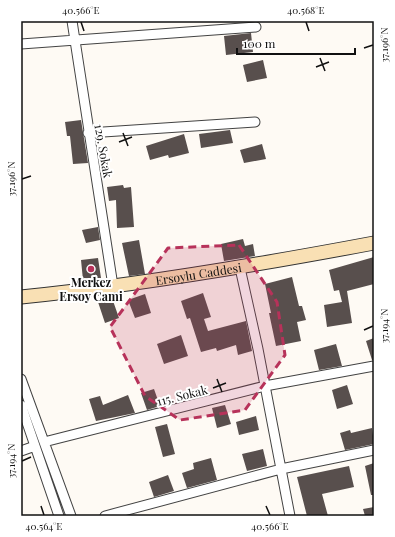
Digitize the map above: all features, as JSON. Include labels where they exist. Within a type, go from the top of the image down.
[{"type":"street","name":"129. Sokak","points":[[72,21],[88,133],[113,286]]},
{"type":"street","points":[[21,44],[256,27]]},
{"type":"street","points":[[88,133],[255,122]]},
{"type":"street","name":"Ersoylu Caddesi","points":[[21,297],[240,268],[374,243]]},
{"type":"street","points":[[240,268],[290,516]]},
{"type":"street","name":"115. Sokak","points":[[21,452],[39,444],[265,386],[374,366]]},
{"type":"street","points":[[21,379],[59,516]]},
{"type":"street","points":[[21,405],[71,516]]},
{"type":"street","points":[[105,516],[281,469],[374,450]]},
{"type":"highlighted area","points":[[239,245],[277,302],[285,355],[245,410],[180,420],[145,396],[110,327],[168,248]]},
{"type":"building","points":[[251,33],[253,52],[226,55],[224,36]]},
{"type":"building","points":[[263,60],[267,78],[247,82],[243,65]]},
{"type":"building","points":[[81,120],[88,163],[73,164],[70,136],[67,136],[65,122]]},
{"type":"building","points":[[230,130],[233,143],[201,148],[199,134]]},
{"type":"building","points":[[184,134],[189,153],[169,158],[168,155],[150,160],[146,146]]},
{"type":"building","points":[[262,144],[266,159],[244,163],[240,150]]},
{"type":"building","points":[[123,185],[124,188],[131,187],[134,227],[117,228],[116,200],[109,201],[107,187]]},
{"type":"building","points":[[98,227],[100,240],[86,243],[82,230]]},
{"type":"building","points":[[243,239],[245,246],[253,244],[255,256],[224,261],[221,244]]},
{"type":"building","points":[[139,240],[145,274],[129,276],[122,243]]},
{"type":"building","points":[[374,257],[374,284],[347,291],[352,323],[327,327],[324,305],[342,302],[339,290],[334,291],[329,270]]},
{"type":"building","name":"Merkez Ersoy Cami","points":[[98,258],[101,278],[83,280],[81,260]]},
{"type":"building","points":[[292,277],[299,306],[302,306],[306,320],[297,322],[301,341],[276,346],[265,284]]},
{"type":"building","points":[[203,293],[211,317],[204,319],[208,331],[246,321],[252,351],[238,355],[236,345],[217,351],[216,348],[201,352],[190,318],[187,319],[181,301]]},
{"type":"building","points":[[145,294],[151,313],[135,318],[128,300]]},
{"type":"building","points":[[112,298],[119,318],[105,323],[98,302]]},
{"type":"building","points":[[181,335],[188,356],[164,364],[157,344]]},
{"type":"building","points":[[374,338],[374,360],[372,360],[366,341]]},
{"type":"building","points":[[336,344],[342,366],[319,370],[314,350]]},
{"type":"building","points":[[347,385],[353,404],[337,409],[332,390]]},
{"type":"building","points":[[154,389],[160,406],[147,410],[141,393]]},
{"type":"building","points":[[128,395],[135,413],[96,421],[89,399],[100,396],[103,405]]},
{"type":"building","points":[[225,405],[231,424],[217,428],[212,408]]},
{"type":"building","points":[[256,416],[259,430],[239,435],[236,422]]},
{"type":"building","points":[[167,424],[175,454],[163,457],[155,427]]},
{"type":"building","points":[[372,428],[374,444],[345,450],[340,433],[350,430],[351,433]]},
{"type":"building","points":[[263,449],[267,466],[247,471],[242,454]]},
{"type":"building","points":[[211,458],[217,480],[187,488],[182,473],[194,469],[193,463]]},
{"type":"building","points":[[374,463],[374,495],[371,495],[365,466]]},
{"type":"building","points":[[349,466],[354,487],[322,494],[328,516],[307,516],[297,477]]},
{"type":"building","points":[[168,475],[174,491],[154,497],[149,482]]},
{"type":"building","points":[[374,507],[374,516],[365,516],[363,509]]},
{"type":"place","name":"Merkez Ersoy Cami","points":[[91,269]]}]
